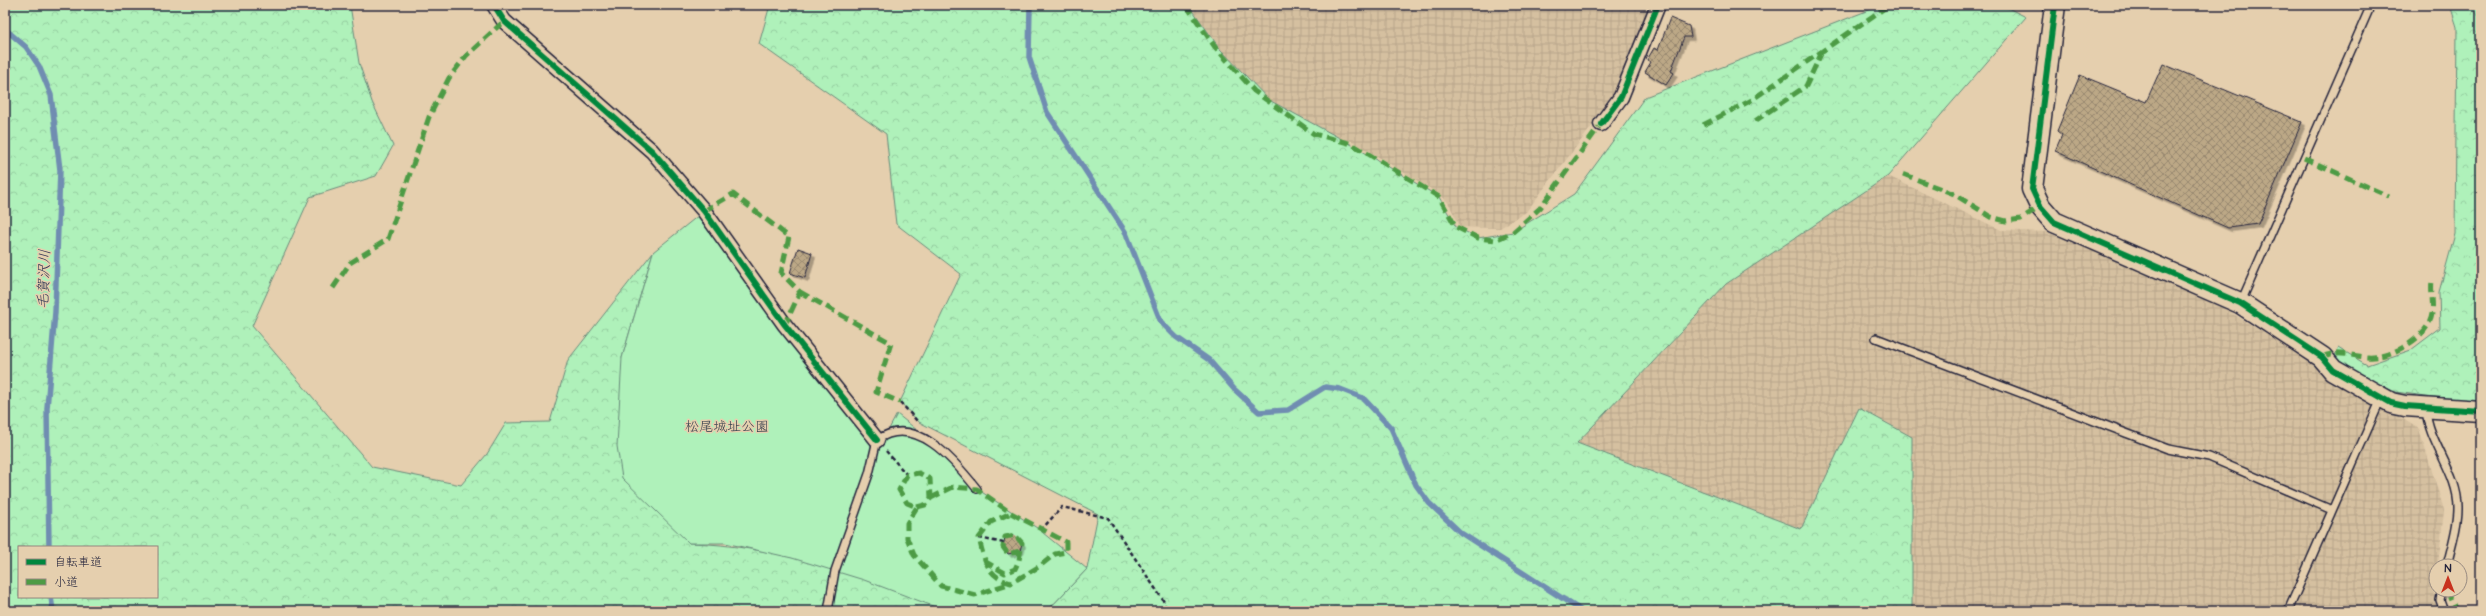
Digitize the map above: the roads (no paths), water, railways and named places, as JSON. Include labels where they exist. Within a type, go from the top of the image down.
[{"type":"street","points":[[494,5],[504,22],[652,151],[704,211],[785,325],[877,440]]},
{"type":"street","points":[[1601,124],[1621,97],[1658,5]]},
{"type":"street","points":[[2055,5],[2032,189],[2040,206],[2054,222],[2240,303],[2322,357],[2332,370],[2381,398],[2405,406],[2481,412]]},
{"type":"lane","points":[[2240,303],[2371,5]]},
{"type":"lane","points":[[1876,338],[2168,449],[2209,457],[2332,510]]},
{"type":"lane","points":[[2288,611],[2381,398]]},
{"type":"lane","points":[[2426,407],[2427,424],[2450,474],[2459,508],[2449,558]]},
{"type":"lane","points":[[828,611],[835,571],[869,474],[877,440],[887,433],[899,431],[912,434],[933,443],[951,459],[977,489]]},
{"type":"lane","points":[[2440,598],[2444,611]]},
{"type":"waterway","points":[[1030,5],[1029,57],[1047,112],[1126,233],[1161,322],[1176,337],[1209,360],[1234,389],[1259,412],[1288,410],[1325,387],[1340,389],[1363,398],[1391,428],[1416,485],[1429,503],[1461,533],[1582,611]]},
{"type":"waterway","name":"毛賀沢川","points":[[5,29],[26,47],[39,66],[51,95],[60,170],[55,312],[47,408],[49,546]]},
{"type":"waterway","name":"毛賀沢川","points":[[51,598],[53,611]]},
{"type":"park label","name":"松尾城址公園","points":[[727,427]]}]
